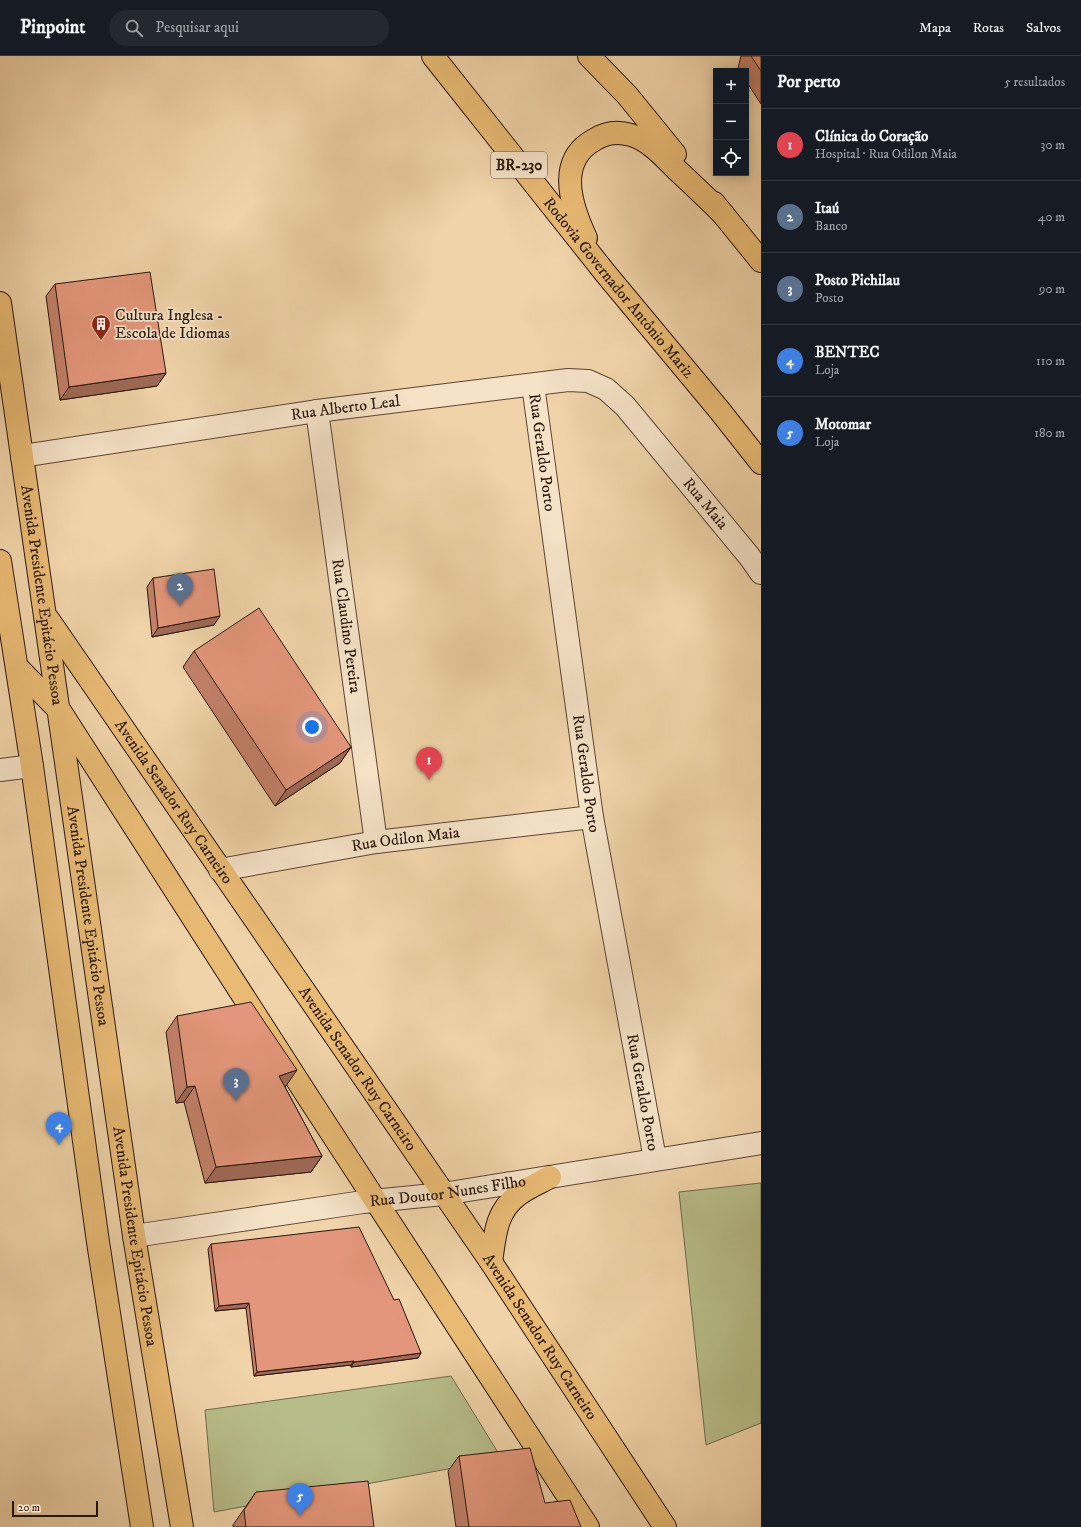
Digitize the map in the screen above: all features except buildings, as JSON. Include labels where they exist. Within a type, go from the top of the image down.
[{"type":"main road","name":"Rodovia Governador Antônio Mariz","points":[[433,56],[606,274],[715,405],[761,463]]},
{"type":"main road","points":[[589,56],[627,95],[761,261]]},
{"type":"main road","points":[[606,274],[593,253],[583,231],[574,207],[570,188],[570,170],[576,155],[587,144],[598,138],[611,133],[620,133],[632,135],[653,147],[723,214]]},
{"type":"main road","name":"Avenida Presidente Epitácio Pessoa","points":[[0,303],[60,711],[134,1236],[182,1527]]},
{"type":"main road","points":[[0,561],[32,766],[98,1242],[142,1527]]},
{"type":"main road","name":"Avenida Senador Ruy Carneiro","points":[[45,615],[491,1262],[665,1527]]},
{"type":"main road","points":[[17,667],[60,711],[310,1100],[588,1527]]},
{"type":"main road","points":[[491,1262],[497,1225],[501,1213],[518,1195],[550,1177]]},
{"type":"street","name":"Rua Alberto Leal","points":[[22,456],[317,411],[568,380],[588,381],[606,389],[625,406],[648,436]]},
{"type":"street","name":"Rua Geraldo Porto","points":[[533,385],[592,817],[655,1159]]},
{"type":"street","name":"Rua Claudino Pereira","points":[[317,411],[376,842]]},
{"type":"street","name":"Rua Maia","points":[[648,436],[761,573]]},
{"type":"street","points":[[0,770],[32,766]]},
{"type":"street","name":"Rua Odilon Maia","points":[[220,870],[376,842],[592,817]]},
{"type":"street","name":"Rua Doutor Nunes Filho","points":[[134,1236],[363,1202],[443,1194],[761,1143]]},
{"type":"green space","points":[[761,1183],[761,1423],[706,1445],[679,1192]]},
{"type":"green space","points":[[451,1376],[502,1459],[214,1512],[205,1410]]},
{"type":"place","name":"Cultura Inglesa - Escola de Idiomas","points":[[101,341]]},
{"type":"place","name":"Itaú","points":[[180,606]]},
{"type":"place","name":"Clínica do Coração","points":[[429,780]]},
{"type":"place","name":"Posto Pichilau","points":[[236,1101]]},
{"type":"place","name":"BENTEC","points":[[59,1145]]},
{"type":"place","name":"Motomar","points":[[300,1516]]}]
